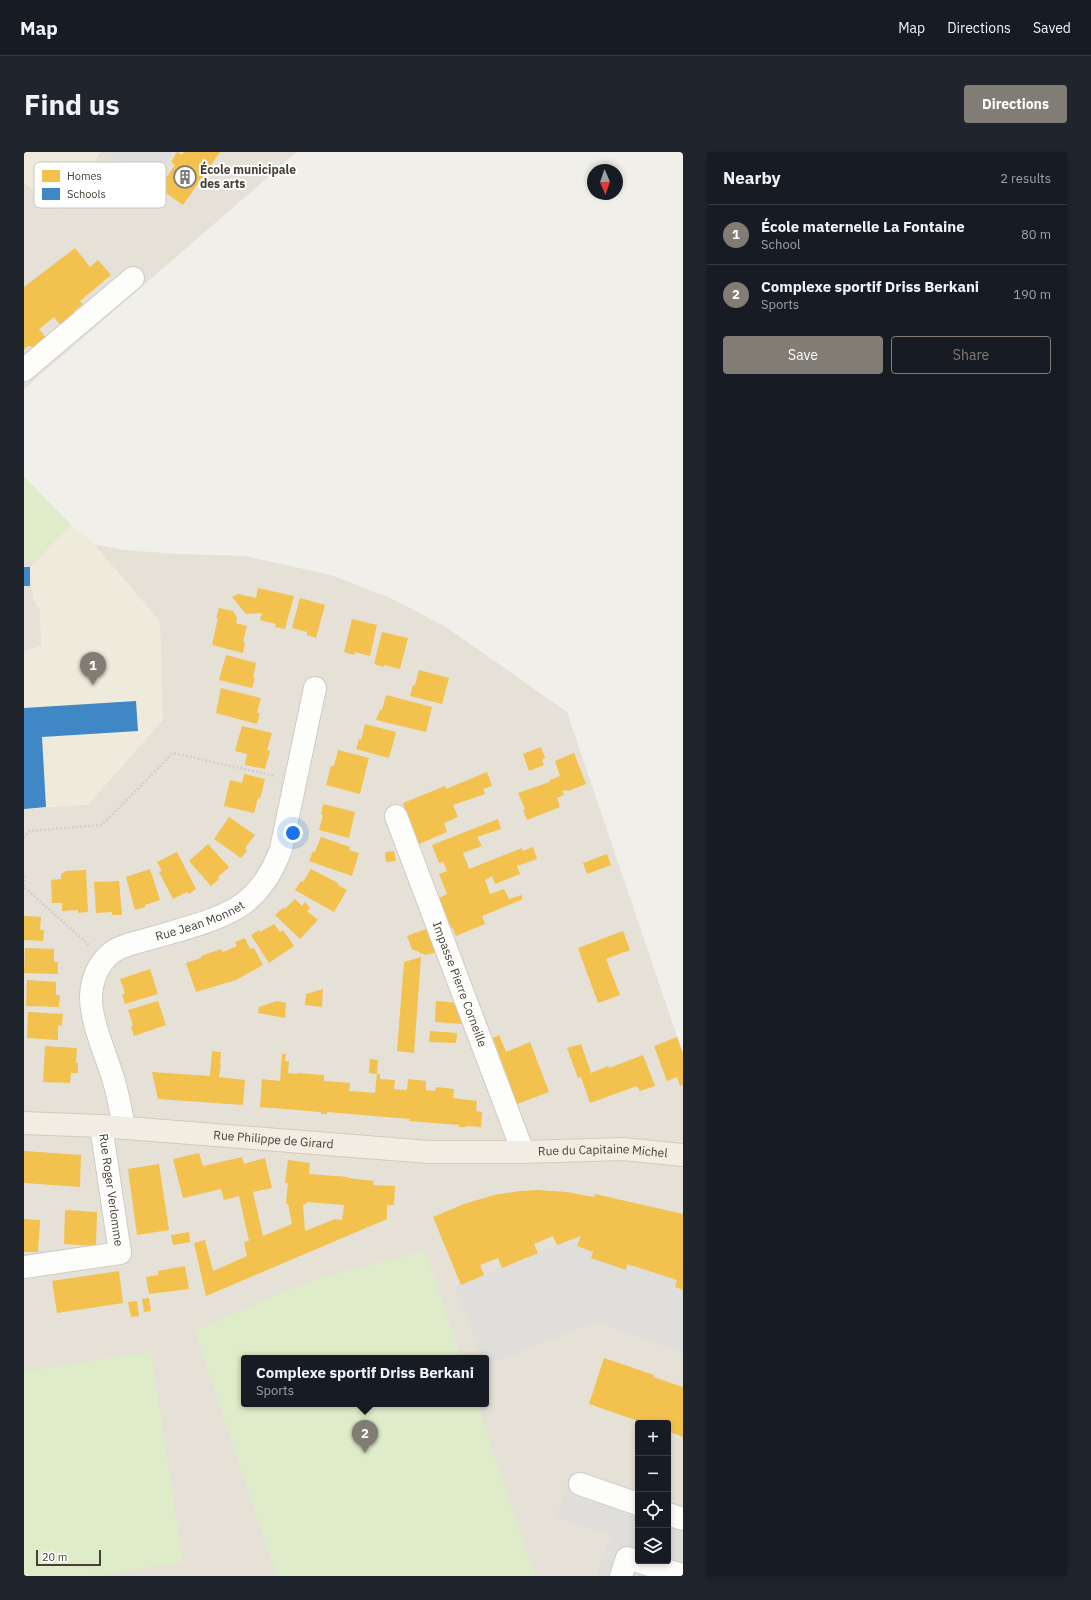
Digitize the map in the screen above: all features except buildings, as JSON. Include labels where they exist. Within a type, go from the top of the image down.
[{"type":"main road","name":"Rue Philippe de Girard","points":[[24,1123],[101,1126],[429,1152],[523,1152]]},
{"type":"main road","name":"Rue du Capitaine Michel","points":[[523,1152],[623,1149],[683,1155]]},
{"type":"street","points":[[24,370],[133,278]]},
{"type":"street","name":"Rue Jean Monnet","points":[[124,1128],[114,1079],[95,1022],[91,998],[94,980],[100,965],[112,953],[129,945],[211,919],[232,910],[248,900],[263,884],[274,867],[281,849],[315,688]]},
{"type":"street","name":"Impasse Pierre Corneille","points":[[396,816],[523,1152]]},
{"type":"street","name":"Rue Roger Verlomme","points":[[24,1267],[120,1253],[101,1126]]},
{"type":"street","points":[[580,1484],[635,1503]]},
{"type":"street","points":[[671,1515],[683,1519]]},
{"type":"street","points":[[621,1576],[627,1558],[682,1574]]},
{"type":"path","points":[[24,838],[30,831],[102,825],[173,753],[295,781]]},
{"type":"path","points":[[24,876],[24,887],[105,960]]},
{"type":"shaded area","points":[[24,152],[297,152],[24,389]]},
{"type":"shaded area","points":[[24,152],[101,152],[94,162],[34,162],[34,190],[24,183]]},
{"type":"shaded area","points":[[173,152],[166,162],[120,162],[108,153]]},
{"type":"shaded area","points":[[24,477],[71,525],[94,544],[124,550],[179,554],[245,556],[331,575],[388,597],[446,627],[567,712],[683,1054],[683,1576],[24,1576]]},
{"type":"shaded area","points":[[71,525],[94,544],[160,621],[163,720],[88,805],[24,809],[24,651],[41,646],[40,609],[33,599],[30,567]]},
{"type":"shaded area","points":[[581,1236],[577,1246],[593,1252],[592,1258],[625,1270],[627,1264],[677,1280],[675,1287],[683,1290],[683,1353],[596,1322],[489,1364],[489,1355],[481,1355],[454,1287]]},
{"type":"shaded area","points":[[571,1472],[635,1494],[635,1564],[671,1564],[671,1506],[683,1510],[683,1576],[597,1576],[611,1535],[556,1518]]},
{"type":"green space","points":[[24,477],[71,525],[34,562],[24,562]]},
{"type":"green space","points":[[425,1251],[460,1355],[241,1355],[241,1407],[478,1407],[535,1576],[277,1576],[195,1331],[282,1292],[319,1278]]},
{"type":"green space","points":[[151,1352],[183,1562],[93,1576],[24,1576],[24,1371]]},
{"type":"place","name":"École municipale des arts","points":[[185,177]]},
{"type":"place","name":"École maternelle La Fontaine","points":[[93,685]]},
{"type":"place","name":"Complexe sportif Driss Berkani","points":[[365,1453]]}]
